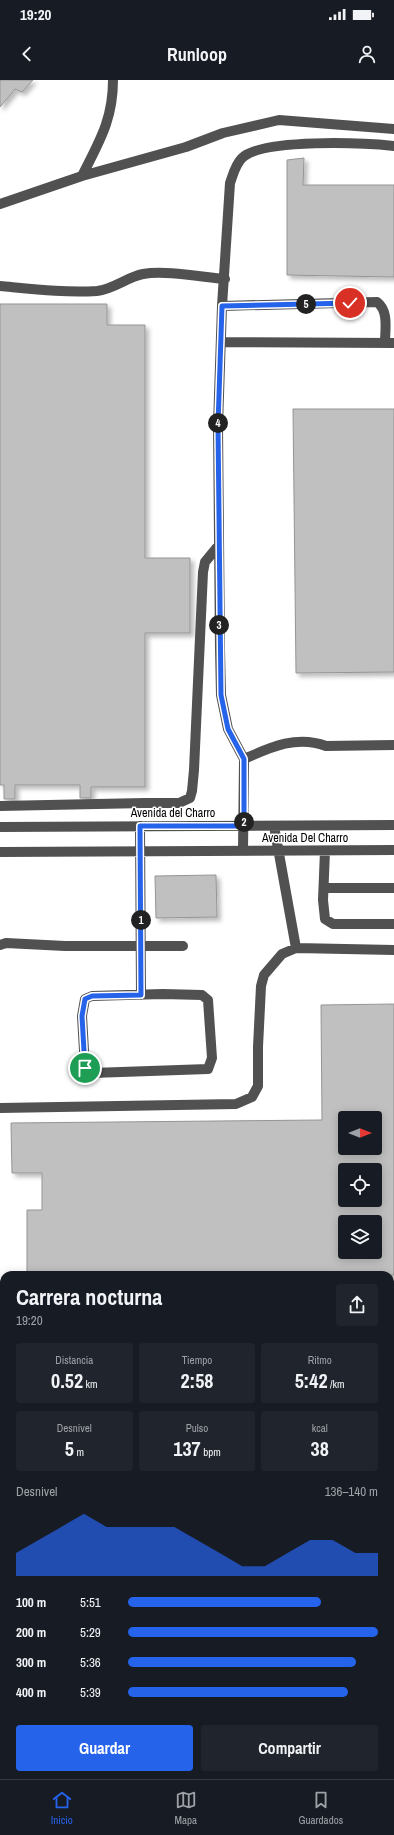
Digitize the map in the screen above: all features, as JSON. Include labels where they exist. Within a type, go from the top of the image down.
[{"type":"street","points":[[82,176],[106,128],[113,92],[113,80]]},
{"type":"street","points":[[0,204],[82,176],[186,147],[223,133],[279,120],[394,129]]},
{"type":"street","points":[[243,851],[244,759],[228,729],[221,695],[218,425],[222,306],[225,279],[230,183],[234,170],[242,159],[252,152],[284,146],[361,143],[394,146]]},
{"type":"street","points":[[0,286],[72,292],[99,290],[114,287],[143,274],[159,273],[225,279]]},
{"type":"street","points":[[221,342],[389,343],[385,313],[382,306],[377,302],[222,306]]},
{"type":"street","points":[[0,806],[145,802],[179,804],[190,798],[193,777],[203,572],[205,562],[219,545]]},
{"type":"street","points":[[244,759],[266,749],[290,742],[317,743],[326,746],[394,745]]},
{"type":"street","name":"Avenida del Charro","points":[[0,827],[394,825]]},
{"type":"street","points":[[140,826],[141,995]]},
{"type":"street","points":[[274,826],[296,948]]},
{"type":"street","name":"Avenida Del Charro","points":[[0,852],[394,850]]},
{"type":"street","points":[[325,851],[324,915],[329,923],[394,924]]},
{"type":"street","points":[[324,888],[394,888]]},
{"type":"street","points":[[0,945],[6,943],[65,946],[183,946]]},
{"type":"street","points":[[0,1108],[236,1104],[252,1097],[258,1086],[261,986],[264,975],[282,954],[296,948],[394,950]]},
{"type":"street","points":[[141,995],[202,995],[208,1000],[212,1058],[208,1069],[92,1073],[85,1068],[82,1016],[85,999],[92,996],[141,995]]},
{"type":"building","points":[[0,80],[33,80],[22,92],[15,89],[0,107]]},
{"type":"building","points":[[304,158],[303,185],[394,185],[394,277],[287,275],[287,160]]},
{"type":"building","points":[[0,304],[107,304],[107,325],[145,325],[145,558],[190,558],[190,633],[145,633],[145,787],[91,787],[91,798],[80,798],[80,785],[15,785],[15,799],[4,799],[4,785],[0,785]]},
{"type":"building","points":[[293,409],[394,409],[394,672],[296,673]]},
{"type":"building","points":[[216,875],[217,917],[156,918],[155,876]]},
{"type":"building","points":[[394,1004],[394,1271],[27,1271],[27,1210],[42,1210],[42,1173],[12,1173],[11,1123],[322,1120],[321,1005]]},
{"type":"route","points":[[85,1068],[83,1063],[82,1016],[83,1003],[85,999],[92,996],[141,995],[140,826],[244,826],[244,759],[228,729],[221,695],[218,425],[222,306],[350,303]]}]
